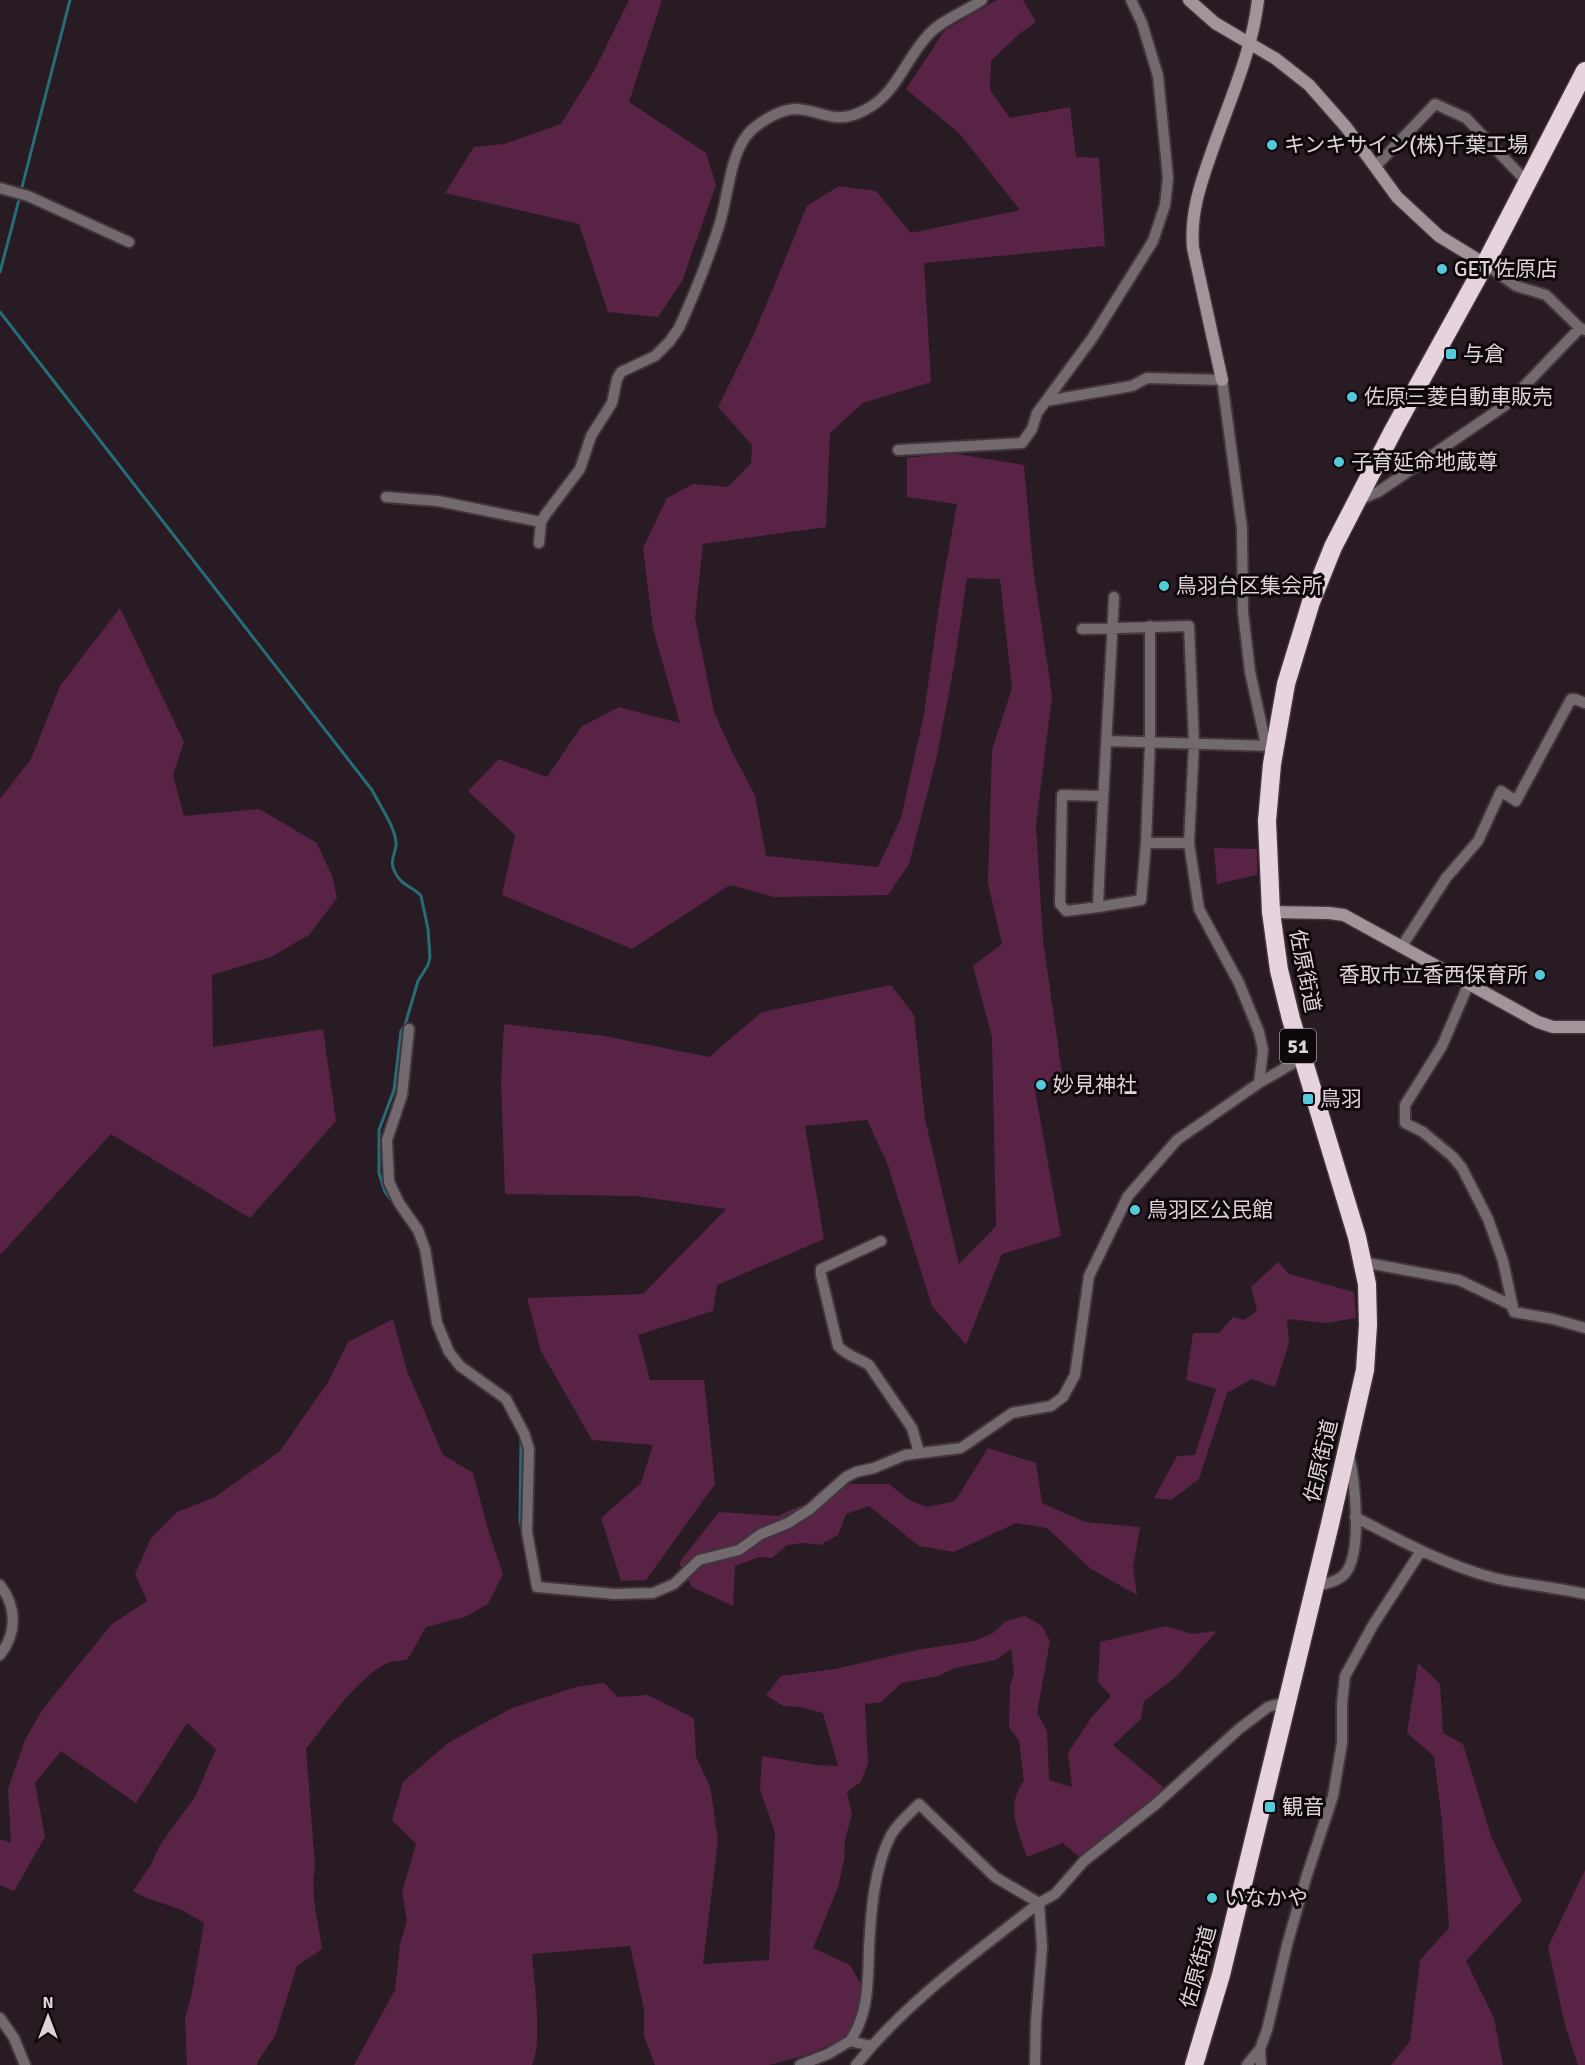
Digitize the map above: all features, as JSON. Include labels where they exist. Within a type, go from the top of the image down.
[{"type":"highway","name":"佐原街道","points":[[1194,2065],[1221,1975],[1365,1370],[1368,1304],[1362,1262],[1334,1160],[1302,1058],[1279,970],[1271,912],[1268,821],[1270,746],[1292,658],[1311,602],[1334,548],[1394,429],[1485,264],[1585,71]]},
{"type":"street","points":[[539,543],[545,515],[580,469],[591,436],[612,403],[617,379],[621,372],[655,356],[679,328],[719,225],[735,160],[748,134],[762,123],[789,110],[801,110],[838,118],[864,111],[885,96],[930,32],[982,0]]},
{"type":"street","points":[[898,450],[1022,443],[1032,429],[1037,413],[1093,337],[1154,241],[1165,205],[1168,178],[1158,76],[1142,23],[1131,0]]},
{"type":"street","points":[[1189,0],[1215,23],[1276,59],[1309,85],[1346,127],[1397,197],[1439,236],[1516,286],[1546,295],[1582,329],[1507,404],[1378,492],[1358,500]]},
{"type":"street","points":[[1107,741],[1270,746],[1250,672],[1243,612],[1242,528],[1222,380],[1193,248],[1192,233],[1198,191],[1250,42],[1258,0]]},
{"type":"street","points":[[1375,167],[1436,104],[1466,118],[1527,182]]},
{"type":"street","points":[[0,188],[28,196],[129,242]]},
{"type":"street","points":[[1046,401],[1132,386],[1147,378],[1222,380]]},
{"type":"street","points":[[386,497],[438,501],[542,522]]},
{"type":"street","points":[[1098,907],[1114,597]]},
{"type":"street","points":[[1102,796],[1062,795],[1060,904],[1066,912],[1141,900],[1150,742],[1150,626]]},
{"type":"street","points":[[1082,629],[1189,626],[1194,743],[1190,843],[1199,909],[1239,982],[1259,1032],[1263,1050],[1259,1083]]},
{"type":"street","points":[[1401,946],[1446,878],[1478,841],[1501,792],[1516,801],[1571,699],[1585,703]]},
{"type":"street","points":[[1146,843],[1190,843]]},
{"type":"street","points":[[1271,912],[1344,915],[1538,1022],[1553,1027],[1585,1027]]},
{"type":"street","points":[[1469,983],[1442,1046],[1405,1104],[1405,1123],[1423,1132],[1453,1157],[1462,1168],[1488,1219],[1503,1262],[1514,1312]]},
{"type":"street","points":[[409,1029],[400,1102],[387,1140],[389,1182],[391,1190],[418,1230],[425,1249],[437,1323],[449,1352],[459,1366],[506,1400],[527,1440],[529,1449],[527,1532],[537,1587],[614,1594],[653,1593],[674,1584],[699,1560],[739,1550],[761,1534],[788,1523],[810,1509],[856,1472],[874,1468],[905,1455],[961,1448],[1012,1413],[1051,1406],[1064,1397],[1075,1375],[1089,1276],[1128,1196],[1178,1140],[1259,1083],[1302,1058]]},
{"type":"street","points":[[881,1241],[821,1269],[821,1275],[838,1346],[845,1354],[869,1365],[912,1428],[919,1452]]},
{"type":"street","points":[[1362,1262],[1458,1280],[1511,1305],[1514,1312]]},
{"type":"street","points":[[1514,1312],[1585,1328]]},
{"type":"street","points":[[1314,1586],[1330,1583],[1347,1573],[1354,1555],[1354,1478],[1347,1448]]},
{"type":"street","points":[[1355,1517],[1421,1551],[1494,1578],[1585,1594]]},
{"type":"street","points":[[1247,2065],[1260,2049],[1267,2030],[1287,1945],[1333,1796],[1342,1743],[1344,1676],[1373,1625],[1421,1551]]},
{"type":"street","points":[[0,1585],[10,1603],[13,1616],[10,1637],[0,1655]]},
{"type":"street","points":[[856,2065],[911,2005],[942,1978],[1039,1903],[1055,1894],[1084,1861],[1156,1804],[1239,1729],[1268,1707],[1286,1702]]},
{"type":"street","points":[[800,2065],[828,2054],[850,2041],[860,2028],[866,2001],[874,1894],[880,1864],[892,1835],[919,1804],[995,1877],[1039,1903]]},
{"type":"street","points":[[1035,2065],[1042,1947],[1039,1903]]},
{"type":"street","points":[[0,2018],[14,2038],[25,2065]]},
{"type":"street","points":[[850,2041],[871,2046]]},
{"type":"street","points":[[1260,2049],[1261,2065]]},
{"type":"shaded area","points":[[629,0],[662,0],[629,102],[706,153],[716,185],[682,281],[658,317],[608,312],[579,224],[445,193],[474,147],[504,144],[561,124],[594,71]]},
{"type":"shaded area","points":[[997,0],[1023,0],[1036,22],[1019,34],[991,61],[990,90],[1010,118],[1070,107],[1076,157],[1099,158],[1105,246],[924,263],[931,382],[863,403],[830,433],[826,527],[703,544],[695,618],[714,712],[755,795],[766,856],[878,867],[901,818],[924,714],[941,593],[957,504],[907,497],[907,458],[951,453],[1024,465],[1033,567],[1052,696],[1036,825],[1043,940],[1062,1073],[1035,1090],[1061,1236],[1002,1254],[966,1345],[932,1306],[887,1163],[867,1120],[805,1126],[824,1239],[717,1285],[713,1311],[638,1335],[650,1380],[704,1380],[715,1484],[646,1580],[621,1581],[601,1518],[641,1483],[653,1445],[592,1440],[541,1351],[527,1298],[643,1294],[726,1209],[636,1196],[505,1194],[501,1082],[504,1024],[604,1036],[709,1057],[762,1012],[891,985],[914,1015],[925,1119],[959,1264],[996,1226],[992,1037],[973,966],[1002,944],[988,883],[992,750],[1012,688],[1000,579],[967,578],[954,666],[936,760],[909,864],[888,895],[774,897],[730,885],[632,949],[502,895],[515,835],[468,791],[499,759],[547,777],[581,727],[619,707],[680,723],[653,629],[643,548],[667,498],[693,484],[728,487],[751,463],[752,445],[718,407],[754,334],[807,206],[839,186],[876,191],[911,233],[1020,210],[959,133],[906,89],[945,30]]},
{"type":"shaded area","points":[[120,608],[184,742],[173,775],[184,816],[259,809],[317,843],[332,876],[337,898],[309,935],[271,957],[212,975],[213,1047],[323,1029],[336,1121],[250,1218],[111,1134],[0,1255],[0,799],[31,759],[60,686]]},
{"type":"shaded area","points":[[1214,848],[1257,849],[1257,875],[1217,884]]},
{"type":"shaded area","points":[[1278,1262],[1289,1274],[1354,1292],[1356,1318],[1326,1323],[1287,1319],[1289,1343],[1275,1387],[1252,1379],[1227,1393],[1199,1479],[1171,1500],[1154,1498],[1177,1456],[1195,1455],[1216,1389],[1186,1380],[1193,1333],[1219,1333],[1233,1317],[1244,1320],[1257,1311],[1251,1287]]},
{"type":"shaded area","points":[[393,1319],[407,1371],[443,1455],[473,1473],[503,1574],[488,1604],[465,1617],[426,1627],[407,1660],[388,1663],[365,1678],[306,1749],[315,1866],[314,1897],[322,1949],[297,1966],[275,2036],[257,2065],[187,2065],[185,2019],[192,1993],[204,1923],[182,1910],[133,1891],[150,1866],[160,1845],[195,1797],[216,1749],[187,1723],[136,1803],[61,1751],[35,1783],[45,1837],[14,1891],[0,1885],[0,1839],[11,1843],[8,1789],[25,1740],[42,1710],[112,1624],[147,1601],[135,1574],[151,1538],[177,1512],[215,1497],[280,1451],[328,1382],[348,1342]]},
{"type":"shaded area","points":[[988,1448],[1036,1463],[1042,1503],[1085,1522],[1140,1527],[1133,1568],[1137,1595],[1091,1569],[1047,1528],[1016,1523],[954,1552],[919,1546],[869,1506],[846,1514],[838,1535],[820,1545],[805,1543],[787,1545],[772,1558],[759,1557],[735,1566],[733,1606],[692,1587],[679,1563],[719,1512],[778,1516],[849,1484],[889,1484],[909,1500],[927,1507],[955,1501]]},
{"type":"shaded area","points":[[1025,1616],[1042,1626],[1050,1641],[1037,1713],[1047,1731],[1049,1780],[1072,1787],[1068,1753],[1091,1718],[1111,1696],[1098,1682],[1100,1642],[1166,1626],[1192,1634],[1217,1631],[1176,1677],[1144,1701],[1141,1719],[1113,1745],[1169,1792],[1084,1861],[1063,1843],[1027,1857],[1017,1828],[1014,1809],[1018,1790],[1024,1781],[1019,1741],[1009,1727],[1010,1685],[1014,1674],[1011,1649],[996,1660],[955,1668],[938,1676],[902,1683],[881,1702],[865,1704],[868,1763],[861,1782],[847,1792],[852,1814],[845,1840],[844,1860],[838,1887],[813,1948],[850,1965],[863,1988],[860,2005],[847,2038],[806,2055],[769,2065],[655,2065],[644,2036],[644,2009],[630,1946],[532,1954],[537,2042],[532,2065],[354,2065],[395,1990],[400,1944],[407,1921],[402,1892],[416,1844],[392,1820],[403,1782],[448,1743],[512,1708],[576,1687],[604,1683],[618,1697],[648,1695],[694,1718],[696,1757],[710,1786],[718,1840],[703,1964],[769,1960],[775,1833],[760,1789],[762,1756],[816,1765],[838,1766],[823,1713],[800,1707],[783,1706],[766,1695],[781,1676],[835,1669],[917,1650],[974,1641],[993,1633],[1006,1621]]},
{"type":"shaded area","points":[[1418,1663],[1440,1684],[1443,1733],[1463,1744],[1491,1836],[1522,1901],[1466,1961],[1494,2018],[1503,2065],[1391,2065],[1410,2041],[1420,1960],[1449,1928],[1442,1822],[1434,1756],[1407,1733]]},
{"type":"shaded area","points":[[1585,1870],[1585,2065],[1578,2065],[1565,2025],[1548,1947]]},
{"type":"waterway","points":[[21,191],[70,0]]},
{"type":"waterway","points":[[0,272],[20,196]]},
{"type":"waterway","points":[[0,312],[372,790],[390,822],[396,842],[393,866],[403,883],[421,896],[428,929],[430,957],[418,981],[405,1025],[401,1031],[394,1090],[379,1130],[379,1173],[385,1192],[394,1203]]},
{"type":"waterway","points":[[521,1440],[520,1520],[526,1553]]},
{"type":"place","name":"キンキサイン(株)千葉工場","points":[[1272,145]]},
{"type":"place","name":"GET 佐原店","points":[[1442,269]]},
{"type":"place","name":"与倉","points":[[1451,354]]},
{"type":"place","name":"佐原三菱自動車販売","points":[[1352,397]]},
{"type":"place","name":"子育延命地蔵尊","points":[[1339,462]]},
{"type":"place","name":"鳥羽台区集会所","points":[[1164,586]]},
{"type":"place","name":"香取市立香西保育所","points":[[1540,975]]},
{"type":"place","name":"妙見神社","points":[[1041,1085]]},
{"type":"place","name":"鳥羽","points":[[1308,1099]]},
{"type":"place","name":"鳥羽区公民館","points":[[1135,1210]]},
{"type":"place","name":"観音","points":[[1270,1807]]},
{"type":"place","name":"いなかや","points":[[1212,1898]]}]
